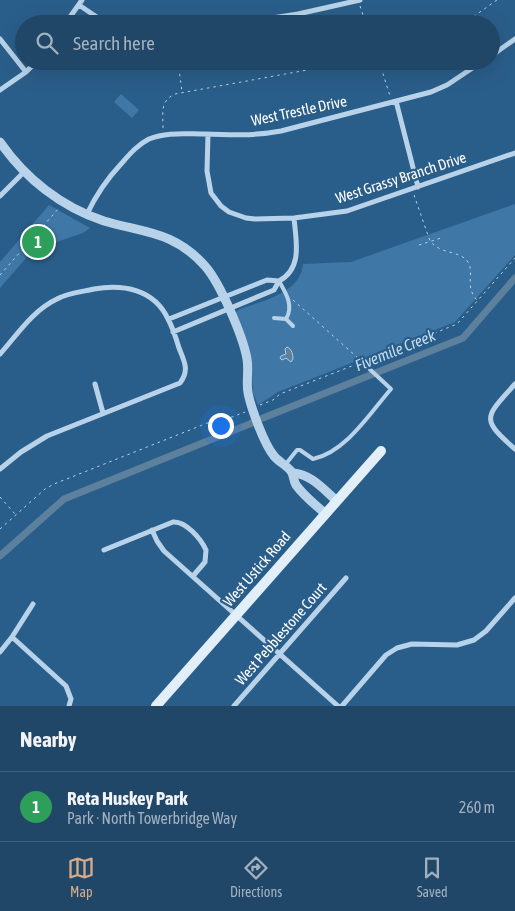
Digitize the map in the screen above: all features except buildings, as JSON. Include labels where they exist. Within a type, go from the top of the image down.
[{"type":"main road","name":"West Ustick Road","points":[[156,706],[381,451]]},
{"type":"street","points":[[292,15],[359,0]]},
{"type":"street","points":[[71,15],[80,2],[96,15]]},
{"type":"street","points":[[0,39],[15,58]]},
{"type":"street","points":[[500,50],[515,39]]},
{"type":"street","name":"West Trestle Drive","points":[[87,214],[106,180],[133,150],[149,139],[162,135],[271,133],[439,89],[470,70]]},
{"type":"street","points":[[0,90],[26,72]]},
{"type":"street","points":[[394,102],[415,188]]},
{"type":"street","name":"West Grassy Branch Drive","points":[[208,134],[208,182],[211,192],[221,206],[236,216],[246,218],[294,218],[347,211],[515,153]]},
{"type":"street","points":[[0,142],[24,172],[47,192],[64,202],[87,214],[113,224],[152,232],[181,245],[198,258],[210,271],[218,284],[246,356],[248,394],[268,447],[275,457],[293,473],[301,473],[313,480],[336,502]]},
{"type":"street","points":[[0,196],[24,172]]},
{"type":"street","points":[[173,332],[274,290],[279,281],[291,272],[297,255],[294,218]]},
{"type":"street","points":[[168,319],[267,280],[279,281]]},
{"type":"street","points":[[0,354],[44,306],[57,298],[71,293],[113,286],[137,290],[152,298],[164,310],[186,365],[185,376],[180,382],[47,436],[21,452],[0,469]]},
{"type":"street","points":[[95,384],[103,413]]},
{"type":"street","points":[[515,384],[494,407],[490,421],[496,432],[515,449]]},
{"type":"street","points":[[293,473],[294,482],[302,493],[326,514]]},
{"type":"street","points":[[104,550],[173,522],[180,522],[186,526],[206,550],[205,562],[193,576]]},
{"type":"street","points":[[152,530],[164,551],[340,706],[386,655],[397,648],[412,644],[457,645],[474,640],[486,631],[515,598]]},
{"type":"street","name":"West Pebblestone Court","points":[[234,706],[346,578]]},
{"type":"street","points":[[0,652],[33,604]]},
{"type":"street","points":[[12,637],[66,686],[71,699],[69,706]]},
{"type":"lane","points":[[279,281],[288,298],[290,307],[286,318]]},
{"type":"lane","points":[[274,318],[286,318],[293,326]]},
{"type":"lane","points":[[285,466],[297,450],[313,459],[336,450],[391,389],[362,362]]},
{"type":"path","points":[[359,0],[363,15]]},
{"type":"path","points":[[475,15],[496,0]]},
{"type":"path","points":[[179,70],[182,92]]},
{"type":"path","points":[[162,135],[165,102],[168,98],[182,92],[306,70]]},
{"type":"path","points":[[382,70],[394,102]]},
{"type":"path","points":[[415,188],[430,241],[438,249],[457,254],[467,260],[470,271],[471,292],[478,300]]},
{"type":"path","points":[[0,275],[64,202]]},
{"type":"path","points":[[419,245],[441,238]]},
{"type":"path","points":[[0,529],[45,489],[54,484],[215,420],[232,417],[273,400],[280,394],[457,324],[515,258]]},
{"type":"path","points":[[288,298],[296,301],[322,328],[362,362]]},
{"type":"path","points":[[0,497],[16,515]]},
{"type":"shaded area","points":[[121,94],[139,110],[132,118],[114,102]]},
{"type":"shaded area","points":[[515,204],[515,255],[455,322],[278,392],[258,405],[253,393],[252,369],[235,313],[240,309],[269,299],[288,289],[301,274],[303,264],[351,262]]},
{"type":"shaded area","points":[[49,205],[90,228],[83,233],[33,250],[0,288],[0,262]]},
{"type":"shaded area","points":[[287,347],[292,354],[293,359],[291,362],[286,358],[282,360],[280,358],[286,354],[285,349]]},
{"type":"waterway","name":"Fivemile Creek","points":[[263,418],[463,338],[515,278]]},
{"type":"waterway","name":"Fivemile Creek","points":[[0,556],[64,499],[252,423]]},
{"type":"place","name":"Reta Huskey Park","points":[[38,242]]}]
